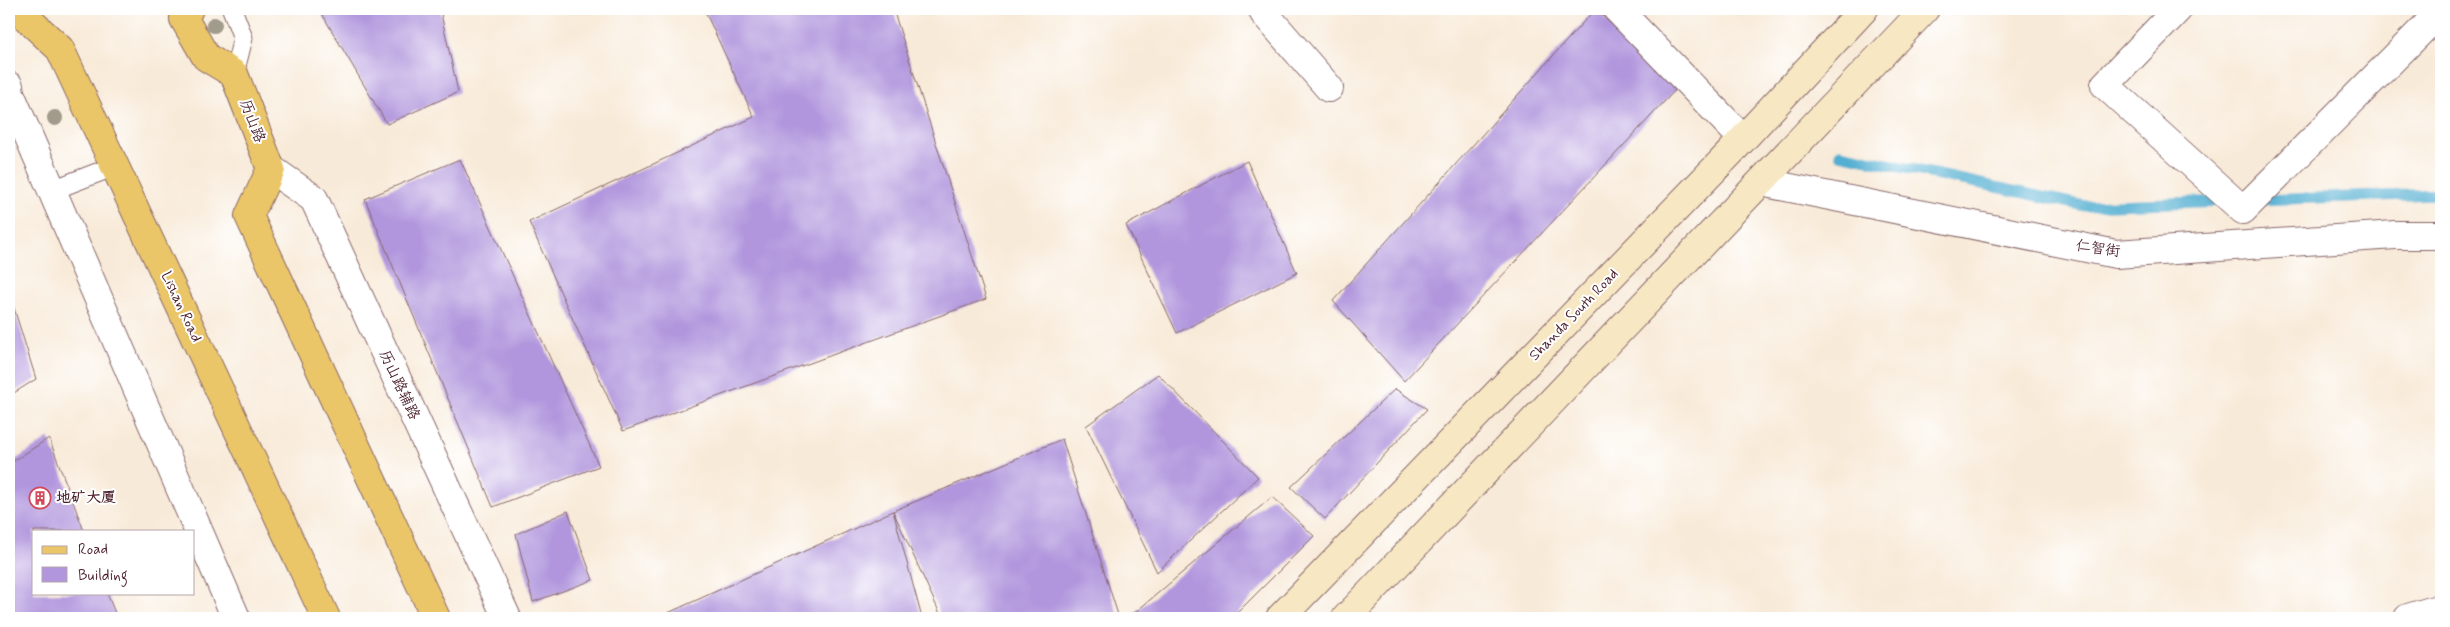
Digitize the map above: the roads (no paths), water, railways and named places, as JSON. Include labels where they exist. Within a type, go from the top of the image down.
[{"type":"main road","name":"Lishan Road","points":[[17,9],[60,49],[326,618]]},
{"type":"main road","points":[[189,9],[184,19],[206,57],[234,74]]},
{"type":"main road","name":"Shanda South Road","points":[[1280,618],[1743,139],[1864,9]]},
{"type":"main road","points":[[1346,618],[1925,9]]},
{"type":"main road","name":"历山路","points":[[234,74],[271,169]]},
{"type":"main road","points":[[271,169],[249,216],[436,618]]},
{"type":"street","points":[[1264,9],[1264,13],[1330,88]]},
{"type":"street","points":[[1617,9],[1743,139]]},
{"type":"street","points":[[2178,9],[2104,85],[2243,210],[2441,11]]},
{"type":"street","points":[[9,86],[10,93],[50,191],[236,618]]},
{"type":"street","name":"历山路辅路","points":[[271,169],[314,199],[507,618]]},
{"type":"street","name":"仁智街","points":[[1762,182],[2116,254],[2395,234],[2441,235]]},
{"type":"street","points":[[2408,618],[2441,608]]},
{"type":"lane","points":[[232,9],[244,38],[234,74]]},
{"type":"lane","points":[[50,191],[115,166]]},
{"type":"waterway","points":[[1840,154],[2085,206],[2227,201]]},
{"type":"waterway","points":[[2258,200],[2441,194]]},
{"type":"place","name":"地矿大厦","points":[[40,498]]}]
